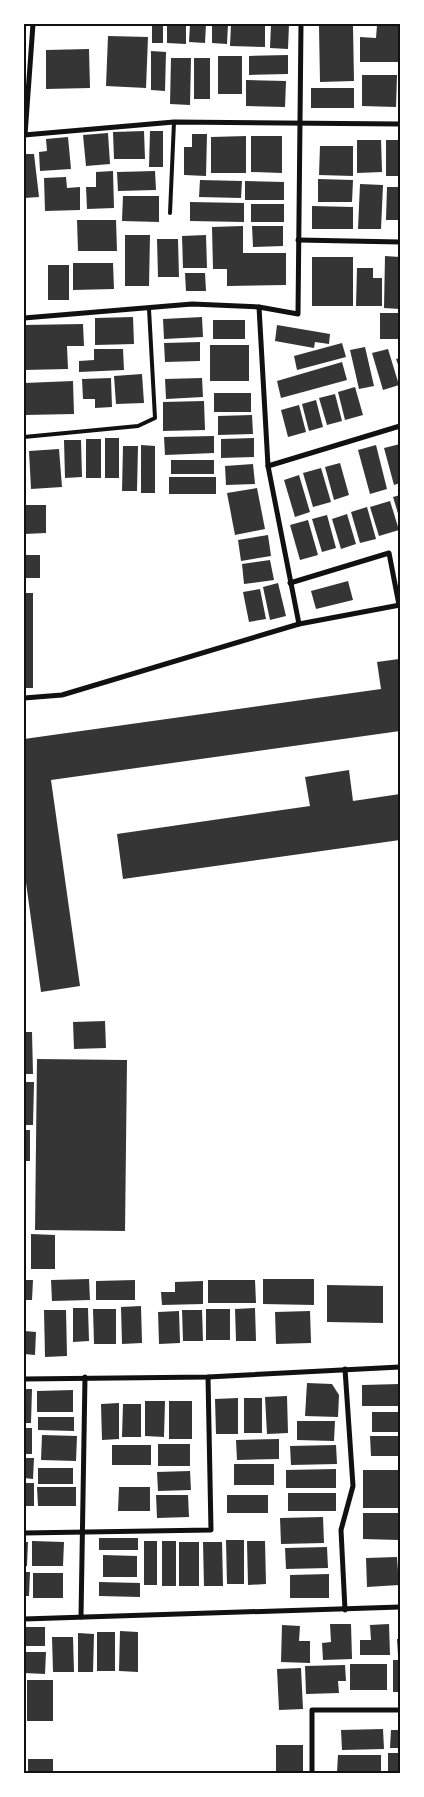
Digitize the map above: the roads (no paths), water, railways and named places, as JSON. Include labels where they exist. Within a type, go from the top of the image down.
[{"type":"street","points":[[33,24],[25,135],[174,122],[400,124]]},
{"type":"street","points":[[24,318],[192,304],[259,307],[298,314],[301,24]]},
{"type":"street","points":[[298,240],[400,242]]},
{"type":"street","points":[[259,307],[268,466],[298,624]]},
{"type":"street","points":[[268,466],[400,426]]},
{"type":"street","points":[[24,698],[62,695],[298,624],[399,605],[389,553],[290,583]]},
{"type":"street","points":[[24,1379],[208,1377],[400,1367]]},
{"type":"street","points":[[345,1369],[353,1486],[341,1530],[345,1610]]},
{"type":"street","points":[[82,1617],[85,1377]]},
{"type":"street","points":[[24,1534],[211,1530],[208,1377]]},
{"type":"street","points":[[24,1619],[400,1607]]},
{"type":"street","points":[[312,1773],[312,1710],[400,1710]]},
{"type":"lane","points":[[170,214],[174,122]]},
{"type":"lane","points":[[24,437],[138,426],[155,418],[148,309]]}]
